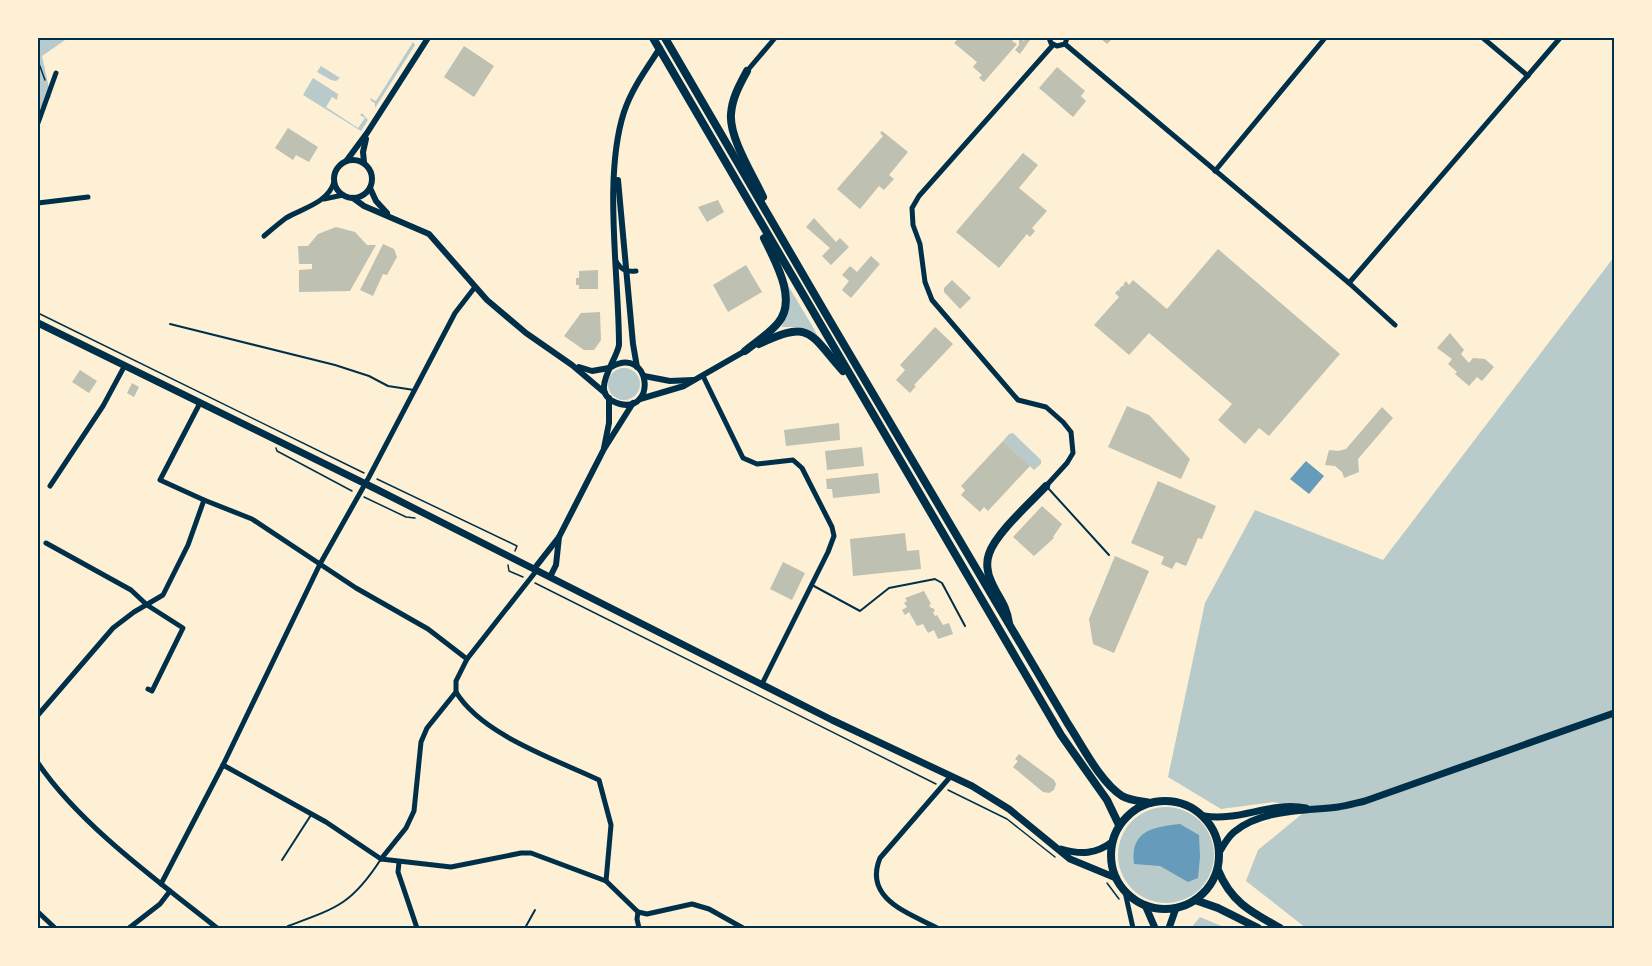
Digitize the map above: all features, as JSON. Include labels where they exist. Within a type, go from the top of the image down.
[{"type":"highway","points":[[653,38],[1061,735],[1107,800],[1119,825]]},
{"type":"highway","points":[[665,38],[1068,724],[1103,777],[1123,796],[1132,800],[1150,802]]},
{"type":"highway","points":[[747,70],[736,94],[731,122],[737,141],[781,238]]},
{"type":"highway","points":[[726,163],[777,264],[785,295],[783,317],[745,351]]},
{"type":"highway","points":[[745,351],[789,331],[797,330],[815,338],[856,386]]},
{"type":"highway","points":[[1009,627],[1007,610],[991,581],[987,568],[989,554],[995,541],[1046,486]]},
{"type":"highway","points":[[1218,870],[1223,883],[1236,901],[1280,928]]},
{"type":"highway","points":[[1196,900],[1258,928]]},
{"type":"main road","points":[[38,324],[365,484],[832,720],[951,776],[1009,809],[1070,859],[1116,878]]},
{"type":"main road","points":[[1220,851],[1235,831],[1251,822],[1309,809],[1339,807],[1365,801],[1614,713]]},
{"type":"main road","points":[[1175,801],[1196,809],[1212,826],[1218,838],[1220,851],[1218,870],[1213,881],[1196,900],[1176,908],[1158,909],[1145,905],[1125,892],[1116,878],[1111,854],[1112,842],[1119,825],[1129,814],[1150,802],[1175,801]]},
{"type":"main road","points":[[1204,816],[1230,818],[1283,806],[1309,809]]},
{"type":"main road","points":[[1058,848],[1084,853],[1103,849],[1112,842]]},
{"type":"main road","points":[[1145,905],[1155,928]]},
{"type":"main road","points":[[1169,928],[1176,908]]},
{"type":"street","points":[[348,160],[428,38]]},
{"type":"street","points":[[604,449],[609,423],[603,380],[618,354],[619,345],[616,261],[617,146],[625,111],[637,83],[665,38]]},
{"type":"street","points":[[747,70],[775,38]]},
{"type":"street","points":[[1049,38],[1053,45]]},
{"type":"street","points":[[1215,171],[1325,38]]},
{"type":"street","points":[[1483,38],[1528,76]]},
{"type":"street","points":[[1349,283],[1560,38]]},
{"type":"street","points":[[1053,45],[1061,46],[1066,41],[1395,325]]},
{"type":"street","points":[[1046,486],[1073,453],[1071,432],[1046,407],[1018,400],[932,300],[925,282],[920,244],[913,225],[912,208],[919,196],[1053,45]]},
{"type":"street","points":[[38,123],[56,73]]},
{"type":"street","points":[[364,162],[363,152],[367,133]]},
{"type":"street","points":[[264,236],[286,218],[322,199],[332,190],[335,171],[342,162],[356,159],[369,166],[373,177],[370,188],[360,197],[353,198]]},
{"type":"street","points":[[606,881],[611,825],[599,780],[505,736],[463,704],[456,692],[456,681],[467,659],[529,580],[559,537],[604,449],[645,388],[644,376],[638,367],[633,344],[616,164]]},
{"type":"street","points":[[334,182],[343,195]]},
{"type":"street","points":[[370,188],[376,201],[389,215]]},
{"type":"street","points":[[322,199],[343,195],[353,198],[364,206],[429,234],[475,287],[508,319],[572,365],[616,403],[625,405],[684,387],[745,351]]},
{"type":"street","points":[[38,203],[88,197]]},
{"type":"street","points":[[616,261],[626,262]]},
{"type":"street","points":[[616,261],[627,272],[636,271]]},
{"type":"street","points":[[161,884],[223,765],[320,564],[370,476],[455,313],[475,287]]},
{"type":"street","points":[[572,365],[592,371],[624,362],[638,367]]},
{"type":"street","points":[[50,486],[103,406],[124,366]]},
{"type":"street","points":[[644,376],[670,381],[700,378]]},
{"type":"street","points":[[700,378],[743,458],[757,464],[793,460],[802,468],[832,527],[834,536],[762,684]]},
{"type":"street","points":[[201,403],[160,480],[252,519],[356,588],[428,629],[467,659]]},
{"type":"street","points":[[38,715],[114,628],[134,612],[163,595],[188,545],[204,500]]},
{"type":"street","points":[[550,577],[555,565],[559,537]]},
{"type":"street","points":[[46,543],[131,590],[147,605],[183,628],[152,691],[148,689]]},
{"type":"street","points":[[381,859],[406,828],[414,811],[421,742],[427,728],[456,692]]},
{"type":"street","points":[[223,765],[345,834],[381,859],[451,867],[531,853],[606,881],[638,912],[647,914],[692,904],[709,909],[743,928]]},
{"type":"street","points":[[38,767],[96,828],[216,928]]},
{"type":"street","points":[[937,928],[894,905],[885,897],[877,883],[876,868],[880,858],[951,776]]},
{"type":"street","points":[[399,862],[398,872],[417,928]]},
{"type":"street","points":[[129,928],[160,904],[170,891]]},
{"type":"street","points":[[1125,892],[1133,928]]},
{"type":"street","points":[[38,912],[59,927]]},
{"type":"street","points":[[638,912],[639,928]]},
{"type":"lane","points":[[170,324],[335,365],[369,375],[388,386],[414,390]]},
{"type":"lane","points":[[1046,486],[1109,555]]},
{"type":"lane","points":[[812,585],[860,611],[889,588],[935,579],[942,583],[964,626]]},
{"type":"lane","points":[[282,860],[311,815]]},
{"type":"lane","points":[[288,926],[333,910],[356,894],[381,859]]},
{"type":"lane","points":[[525,928],[536,910]]},
{"type":"path","points":[[38,61],[50,90]]},
{"type":"path","points":[[38,313],[517,546]]},
{"type":"path","points":[[509,565],[509,571],[1007,819],[1053,857],[1063,861]]},
{"type":"path","points":[[1105,881],[1119,898],[1121,908]]},
{"type":"shaded area","points":[[38,38],[68,38],[42,56],[51,97],[38,110]]},
{"type":"shaded area","points":[[413,42],[415,45],[375,108],[375,103],[370,98],[376,101]]},
{"type":"shaded area","points":[[321,66],[340,78],[336,81],[331,80],[317,72]]},
{"type":"shaded area","points":[[313,78],[338,94],[337,100],[332,97],[326,107],[358,128],[365,118],[360,115],[362,113],[368,120],[361,131],[303,95]]},
{"type":"shaded area","points":[[1614,257],[1614,928],[1306,928],[1246,881],[1258,850],[1308,809],[1273,802],[1221,809],[1168,777],[1205,603],[1255,510],[1383,560]]},
{"type":"shaded area","points":[[786,282],[818,337],[798,327],[782,327]]},
{"type":"shaded area","points":[[624,368],[635,373],[640,384],[635,395],[624,400],[613,395],[608,384],[613,373]]},
{"type":"shaded area","points":[[1013,433],[1041,460],[1041,464],[1034,470],[1003,441]]},
{"type":"shaded area","points":[[1166,807],[1184,811],[1200,821],[1210,837],[1214,855],[1210,873],[1200,889],[1184,899],[1166,903],[1148,899],[1132,889],[1122,873],[1118,855],[1122,837],[1132,821],[1148,811]]},
{"type":"shaded area","points":[[1200,917],[1226,928],[1191,928]]},
{"type":"water","points":[[1306,461],[1324,476],[1309,494],[1290,479]]},
{"type":"water","points":[[1180,824],[1199,835],[1198,878],[1188,882],[1160,866],[1134,864],[1134,853],[1139,838],[1152,829]]},
{"type":"building","points":[[959,38],[1015,38],[1012,41],[1017,44],[984,82],[979,78],[982,75],[973,67],[977,62],[954,43]]},
{"type":"building","points":[[1015,38],[1030,40],[1020,54],[1015,50],[1019,45],[1019,40]]},
{"type":"building","points":[[1100,38],[1113,38],[1107,44]]},
{"type":"building","points":[[464,46],[494,66],[474,97],[444,77]]},
{"type":"building","points":[[1057,67],[1085,91],[1081,96],[1086,101],[1073,117],[1039,88]]},
{"type":"building","points":[[288,128],[318,147],[309,162],[296,155],[293,160],[275,148]]},
{"type":"building","points":[[882,131],[908,152],[889,175],[894,179],[884,190],[879,186],[860,209],[837,189],[883,136],[880,133]]},
{"type":"building","points":[[1023,153],[1038,165],[1019,188],[1047,211],[1032,228],[1035,231],[1030,237],[1027,234],[999,268],[956,232]]},
{"type":"building","points":[[718,200],[724,212],[707,222],[698,207]]},
{"type":"building","points":[[814,218],[836,242],[840,238],[849,247],[831,265],[822,256],[830,248],[806,227]]},
{"type":"building","points":[[336,227],[355,232],[367,245],[376,245],[350,291],[299,292],[299,270],[312,269],[312,264],[299,264],[298,246],[308,246],[318,234]]},
{"type":"building","points":[[383,244],[394,249],[397,257],[387,275],[383,274],[373,296],[360,290]]},
{"type":"building","points":[[1218,249],[1340,354],[1269,436],[1259,428],[1245,444],[1218,420],[1232,404],[1149,333],[1129,355],[1094,325],[1119,297],[1115,293],[1118,290],[1121,291],[1119,289],[1125,286],[1123,285],[1126,281],[1129,285],[1133,280],[1167,309]]},
{"type":"building","points":[[871,256],[880,264],[851,298],[842,290],[849,281],[842,275],[850,266],[857,272]]},
{"type":"building","points":[[746,265],[762,292],[728,312],[713,285]]},
{"type":"building","points":[[598,270],[598,289],[579,289],[579,285],[576,285],[576,278],[579,278],[579,271]]},
{"type":"building","points":[[952,280],[971,298],[960,309],[944,292],[944,288]]},
{"type":"building","points":[[600,312],[601,340],[594,350],[584,350],[564,336],[581,313]]},
{"type":"building","points":[[935,327],[953,344],[914,385],[916,386],[910,393],[896,380],[905,370],[900,365]]},
{"type":"building","points":[[1450,333],[1464,350],[1461,354],[1469,363],[1473,358],[1485,359],[1494,367],[1482,381],[1477,377],[1469,386],[1455,374],[1457,372],[1448,364],[1452,359],[1437,348]]},
{"type":"building","points":[[80,370],[97,381],[89,393],[72,382]]},
{"type":"building","points":[[132,383],[139,387],[134,397],[127,393]]},
{"type":"building","points":[[1127,406],[1149,415],[1190,459],[1181,479],[1108,447]]},
{"type":"building","points":[[1382,407],[1393,418],[1358,459],[1359,472],[1344,478],[1342,472],[1335,466],[1325,465],[1329,450],[1346,449]]},
{"type":"building","points":[[839,423],[840,440],[786,446],[784,430]]},
{"type":"building","points":[[1003,441],[1030,466],[988,511],[984,507],[980,512],[961,495],[965,490],[961,486]]},
{"type":"building","points":[[862,447],[864,466],[827,470],[825,451]]},
{"type":"building","points":[[878,473],[880,493],[833,498],[832,489],[827,489],[826,479]]},
{"type":"building","points":[[1158,481],[1216,506],[1202,539],[1198,538],[1186,566],[1176,562],[1172,569],[1161,564],[1164,557],[1131,543]]},
{"type":"building","points":[[1042,506],[1062,524],[1054,538],[1034,556],[1013,537]]},
{"type":"building","points":[[905,533],[907,551],[919,550],[921,569],[853,576],[850,539]]},
{"type":"building","points":[[1115,556],[1149,571],[1114,653],[1093,644],[1089,619]]},
{"type":"building","points":[[783,562],[805,573],[792,600],[770,589]]},
{"type":"building","points":[[924,591],[931,604],[929,605],[935,611],[933,612],[935,616],[937,615],[943,625],[949,623],[953,634],[938,639],[934,630],[928,633],[923,624],[917,626],[909,612],[905,615],[902,610],[907,607],[904,603],[907,601],[905,598]]},
{"type":"building","points":[[1019,754],[1054,780],[1056,784],[1054,790],[1049,793],[1043,792],[1013,767],[1018,761],[1015,759]]}]
